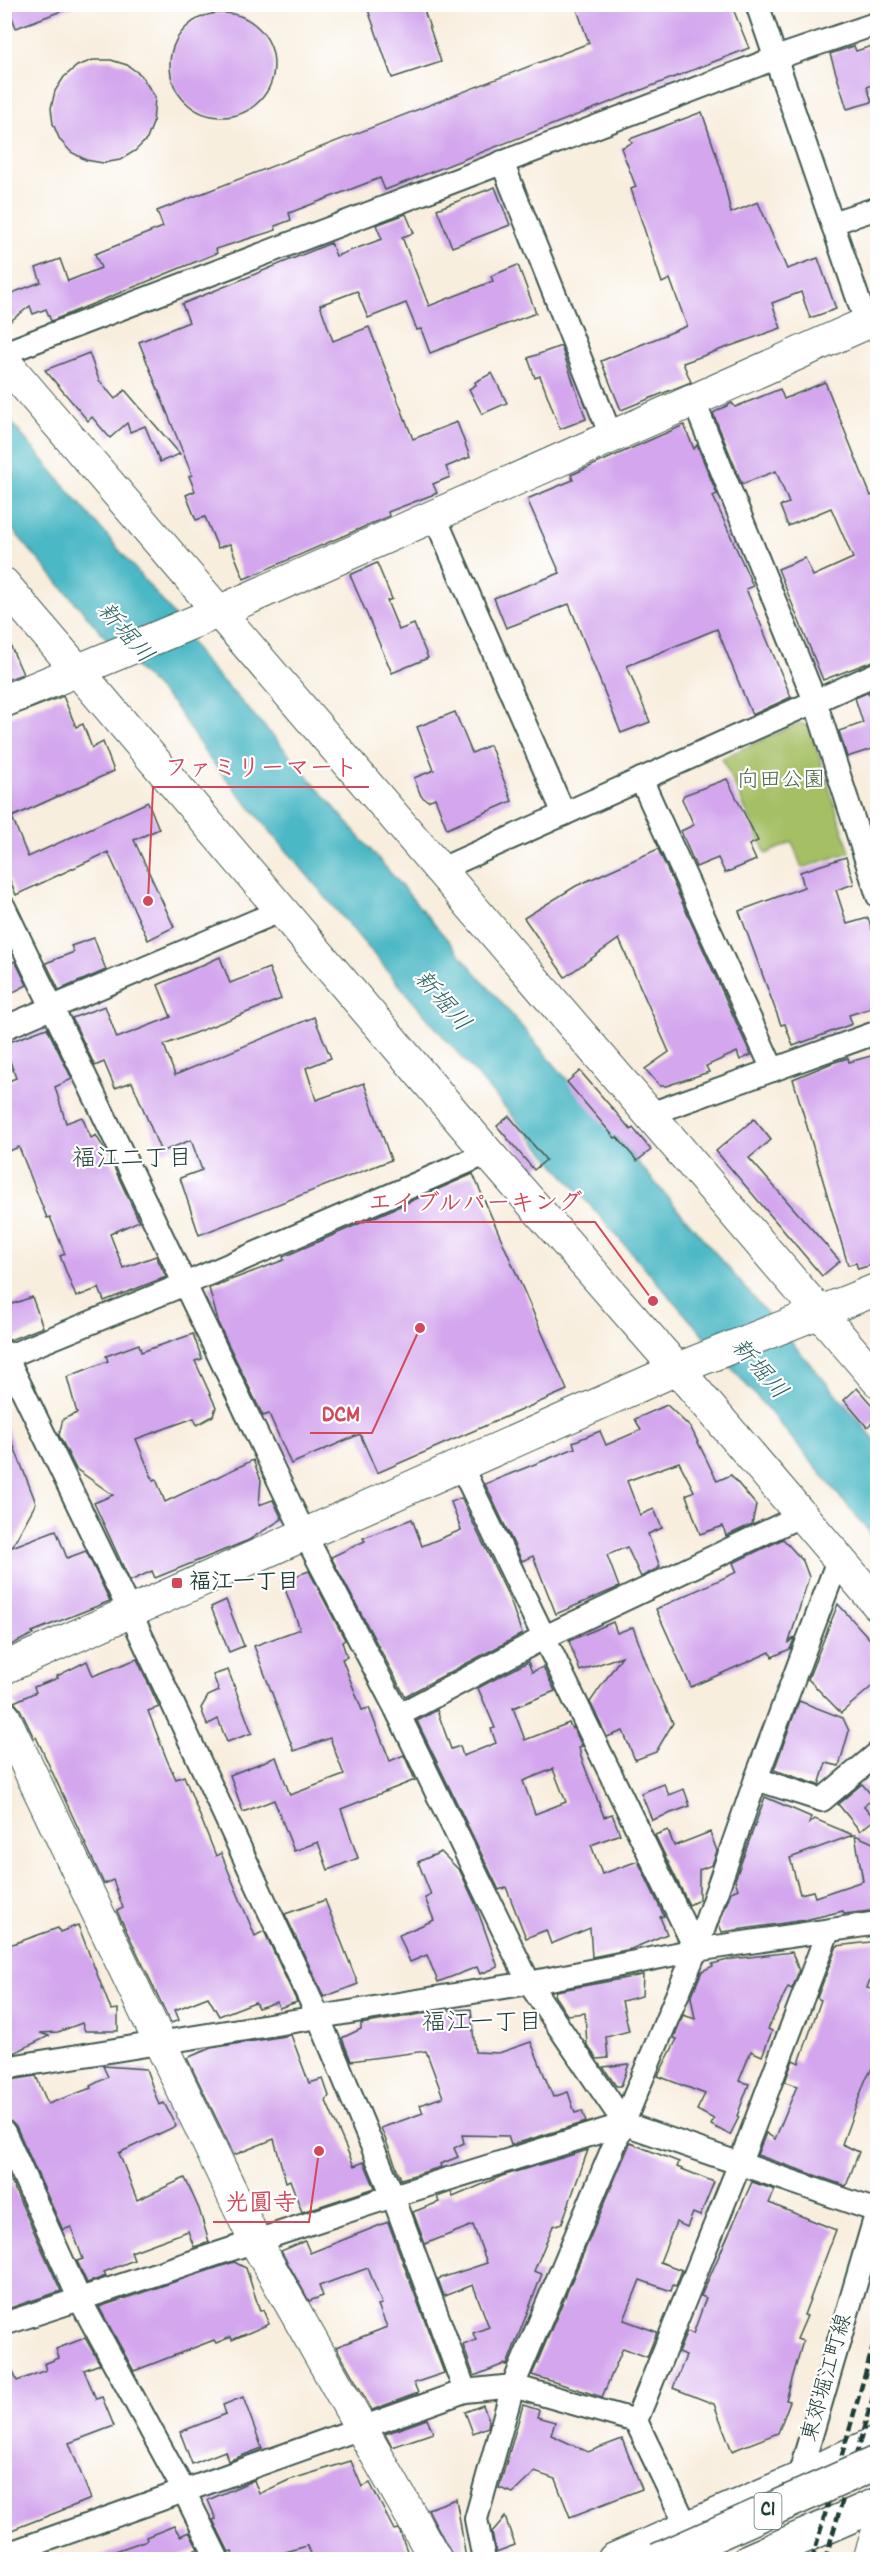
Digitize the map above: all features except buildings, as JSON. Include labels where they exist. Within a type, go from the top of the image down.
[{"type":"main road","points":[[614,2559],[798,2480],[878,2442]]},
{"type":"main road","name":"C1","points":[[658,2559],[878,2462]]},
{"type":"main road","points":[[750,2559],[778,2553],[878,2504]]},
{"type":"street","points":[[4,701],[210,615],[872,320],[832,223],[757,4]]},
{"type":"street","points":[[4,353],[776,58],[878,23]]},
{"type":"street","points":[[502,162],[611,436]]},
{"type":"street","points":[[832,223],[878,208]]},
{"type":"street","points":[[4,361],[210,615],[440,870],[820,1311],[878,1382]]},
{"type":"street","points":[[693,399],[815,701],[878,896]]},
{"type":"street","points":[[434,515],[564,814]]},
{"type":"street","points":[[4,584],[84,667],[282,910],[488,1153],[677,1369],[878,1605]]},
{"type":"street","points":[[440,870],[878,673]]},
{"type":"street","points":[[641,779],[773,1070]]},
{"type":"street","points":[[4,907],[54,1007],[305,1535],[399,1715],[529,1983],[625,2124]]},
{"type":"street","points":[[4,1028],[282,910]]},
{"type":"street","points":[[650,1114],[878,1032]]},
{"type":"street","points":[[465,2391],[393,2196],[318,2016],[131,1614],[5,1356],[185,1284],[488,1153]]},
{"type":"street","points":[[4,1668],[131,1614],[677,1369],[784,1324],[878,1289]]},
{"type":"street","points":[[461,1466],[696,1950]]},
{"type":"street","points":[[399,1715],[545,1637],[800,1516]]},
{"type":"street","points":[[484,2559],[476,2519],[513,2386],[625,2124],[696,1950],[756,1779],[838,1560]]},
{"type":"street","points":[[4,1717],[255,2241],[436,2559]]},
{"type":"street","points":[[756,1779],[822,1800],[878,1753]]},
{"type":"street","points":[[4,2068],[529,1983],[696,1950],[878,1923]]},
{"type":"street","points":[[687,2527],[636,2421],[740,2163],[828,1930]]},
{"type":"street","points":[[4,2324],[393,2196],[625,2124],[877,2209]]},
{"type":"street","points":[[4,2132],[80,2300],[183,2489],[218,2559]]},
{"type":"street","name":"東郊堀江町線","points":[[798,2480],[877,2209]]},
{"type":"street","points":[[6,2559],[4,2555],[183,2489],[362,2429],[465,2391],[513,2386],[636,2421]]},
{"type":"street","points":[[869,2559],[878,2531]]},
{"type":"green space","name":"向田公園","points":[[800,723],[809,726],[850,852],[802,868],[792,842],[766,854],[722,758]]},
{"type":"water","name":"新堀川","points":[[4,414],[169,609],[202,659],[275,738],[877,1442],[877,1549],[876,1540],[770,1412],[423,1013],[208,757],[174,705],[106,638],[5,521]]},
{"type":"railway","points":[[812,2560],[878,2329]]},
{"type":"railway","points":[[825,2560],[878,2380]]},
{"type":"place","name":"ファミリーマート","points":[[148,901]]},
{"type":"place","name":"エイブルパーキング","points":[[653,1301]]},
{"type":"place","name":"DCM","points":[[420,1328]]},
{"type":"place","name":"福江一丁目","points":[[177,1583]]},
{"type":"place","name":"光圓寺","points":[[319,2151]]},
{"type":"district","name":"福江二丁目","points":[[132,1160]]},
{"type":"district","name":"福江一丁目","points":[[482,2024]]}]
